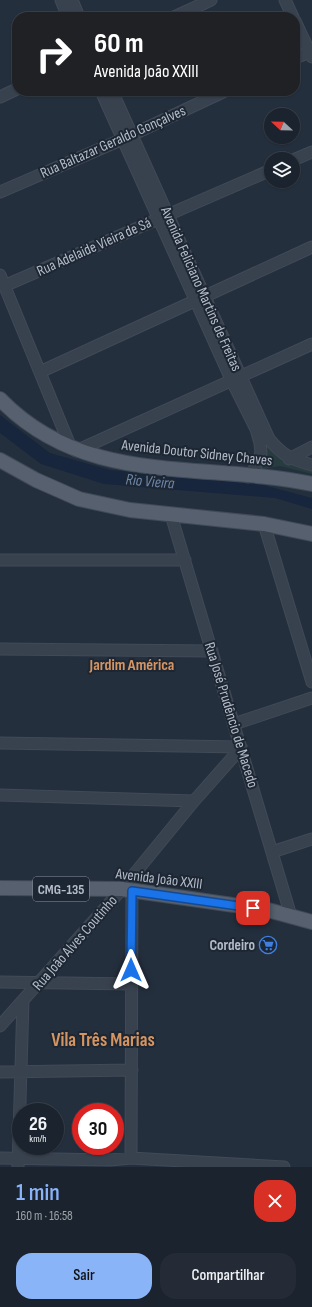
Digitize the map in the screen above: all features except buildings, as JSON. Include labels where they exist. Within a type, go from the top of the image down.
[{"type":"main road","name":"Avenida Doutor Sidney Chaves","points":[[0,399],[33,428],[74,449],[118,462],[182,471],[248,476],[312,484]]},
{"type":"main road","points":[[0,460],[36,480],[79,499],[130,510],[264,524],[312,534]]},
{"type":"main road","name":"Avenida João XXIII","points":[[0,888],[127,890],[268,910],[312,922]]},
{"type":"street","points":[[61,0],[66,12]]},
{"type":"street","points":[[72,0],[77,12]]},
{"type":"street","points":[[185,12],[211,0]]},
{"type":"street","points":[[289,2],[292,12]]},
{"type":"street","points":[[300,31],[311,54],[300,57]]},
{"type":"street","points":[[0,97],[12,91]]},
{"type":"street","name":"Avenida Feliciano Martins de Freitas","points":[[104,96],[128,136]]},
{"type":"street","name":"Avenida Feliciano Martins de Freitas","points":[[114,96],[128,136],[165,216],[235,377],[260,443],[259,460],[248,476]]},
{"type":"street","name":"Rua Baltazar Geraldo Gonçalves","points":[[0,192],[128,136],[214,96]]},
{"type":"street","points":[[300,157],[312,152]]},
{"type":"street","name":"Rua Adelaide Vieira de Sá","points":[[4,286],[264,173]]},
{"type":"street","points":[[40,372],[312,247]]},
{"type":"street","points":[[0,275],[74,449],[312,344]]},
{"type":"street","name":"Avenida Feliciano Martins de Freitas","points":[[235,377],[269,439],[278,450],[289,459],[312,465]]},
{"type":"street","points":[[289,459],[312,447]]},
{"type":"street","name":"Rua José Prudêncio de Macedo","points":[[171,515],[291,916]]},
{"type":"street","points":[[264,524],[312,682]]},
{"type":"street","points":[[0,560],[185,560]]},
{"type":"street","points":[[0,649],[212,651]]},
{"type":"street","points":[[234,724],[312,698]]},
{"type":"street","points":[[0,743],[241,747]]},
{"type":"street","name":"Rua João Alves Coutinho","points":[[0,1026],[127,890],[194,800],[241,747]]},
{"type":"street","points":[[0,795],[194,800]]},
{"type":"street","points":[[272,852],[312,839]]},
{"type":"street","points":[[127,890],[131,984],[131,1158]]},
{"type":"street","points":[[0,982],[131,984]]},
{"type":"street","points":[[18,1163],[23,1000]]},
{"type":"street","points":[[0,1072],[132,1070]]},
{"type":"street","points":[[0,1158],[18,1163],[131,1158],[284,1167]]},
{"type":"green space","points":[[263,435],[272,451],[282,459],[312,468],[312,474],[280,466],[258,470],[267,457]]},
{"type":"water","name":"Rio Vieira","points":[[0,415],[50,453],[110,470],[256,483],[312,498],[312,509],[275,498],[104,484],[41,464],[0,433]]},
{"type":"place","name":"Cordeiro","points":[[268,945]]},
{"type":"district","name":"Jardim América","points":[[132,665]]},
{"type":"district","name":"Vila Três Marias","points":[[103,1040]]},
{"type":"route","points":[[131,970],[132,891],[253,908]]}]
